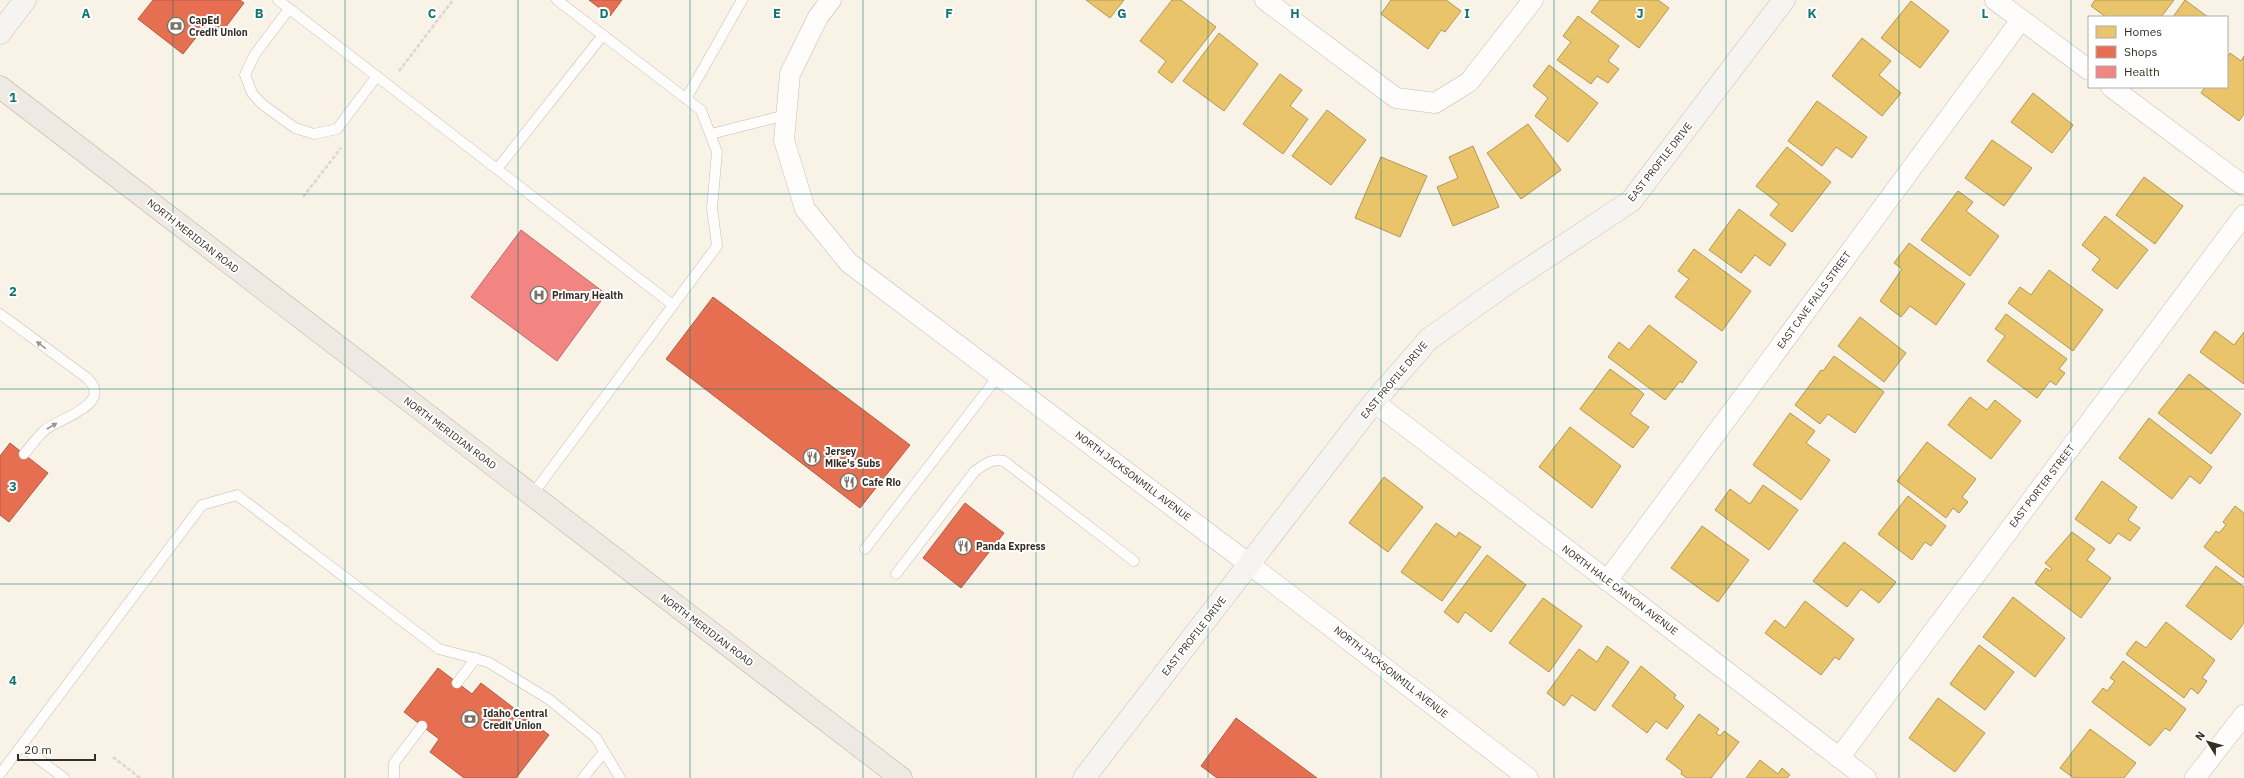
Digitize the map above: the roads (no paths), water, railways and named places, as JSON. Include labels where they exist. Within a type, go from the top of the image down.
[{"type":"main road","name":"NORTH MERIDIAN ROAD","points":[[0,87],[901,778]]},
{"type":"street","points":[[0,33],[25,0]]},
{"type":"street","points":[[786,115],[790,74],[818,17],[831,0]]},
{"type":"street","points":[[1265,0],[1396,98],[1435,103],[1470,82],[1533,0]]},
{"type":"street","name":"EAST PROFILE DRIVE","points":[[1084,778],[1374,402],[1429,339],[1506,284],[1631,201],[1784,0]]},
{"type":"street","points":[[1995,0],[2088,69]]},
{"type":"street","name":"EAST CAVE FALLS STREET","points":[[1607,581],[2021,20]]},
{"type":"street","points":[[2113,88],[2244,186]]},
{"type":"street","name":"NORTH JACKSONMILL AVENUE","points":[[786,115],[784,140],[804,209],[849,263],[1249,564],[1528,778]]},
{"type":"street","name":"EAST PORTER STREET","points":[[1840,758],[2244,215]]},
{"type":"street","name":"NORTH HALE CANYON AVENUE","points":[[1374,402],[1866,778]]},
{"type":"street","points":[[2195,778],[2244,715]]},
{"type":"lane","points":[[278,0],[673,305]]},
{"type":"lane","points":[[532,495],[717,246],[712,208],[717,152],[701,110],[557,0]]},
{"type":"lane","points":[[686,99],[742,0]]},
{"type":"lane","points":[[289,9],[255,54],[245,75],[252,93],[262,104],[295,128],[314,134],[337,129],[377,76]]},
{"type":"lane","points":[[497,169],[602,35]]},
{"type":"lane","points":[[711,134],[786,115]]},
{"type":"lane","points":[[0,314],[87,378],[93,388],[94,396],[90,403],[80,412],[45,430],[24,454]]},
{"type":"lane","points":[[865,549],[999,375]]},
{"type":"lane","points":[[896,574],[975,471],[987,462],[997,459],[1004,461],[1134,561]]},
{"type":"lane","points":[[0,774],[202,505],[237,495],[438,649],[488,662],[550,700],[596,738],[620,778]]},
{"type":"lane","points":[[457,683],[476,658]]},
{"type":"lane","points":[[394,778],[394,763],[422,726]]},
{"type":"lane","points":[[21,746],[64,778]]},
{"type":"lane","points":[[583,778],[604,752]]},
{"type":"place","name":"CapEd Credit Union","points":[[176,26]]},
{"type":"place","name":"Primary Health","points":[[539,295]]},
{"type":"place","name":"Jersey Mike's Subs","points":[[812,457]]},
{"type":"place","name":"Cafe Rio","points":[[849,482]]},
{"type":"place","name":"Panda Express","points":[[963,546]]},
{"type":"place","name":"Idaho Central Credit Union","points":[[470,719]]}]
